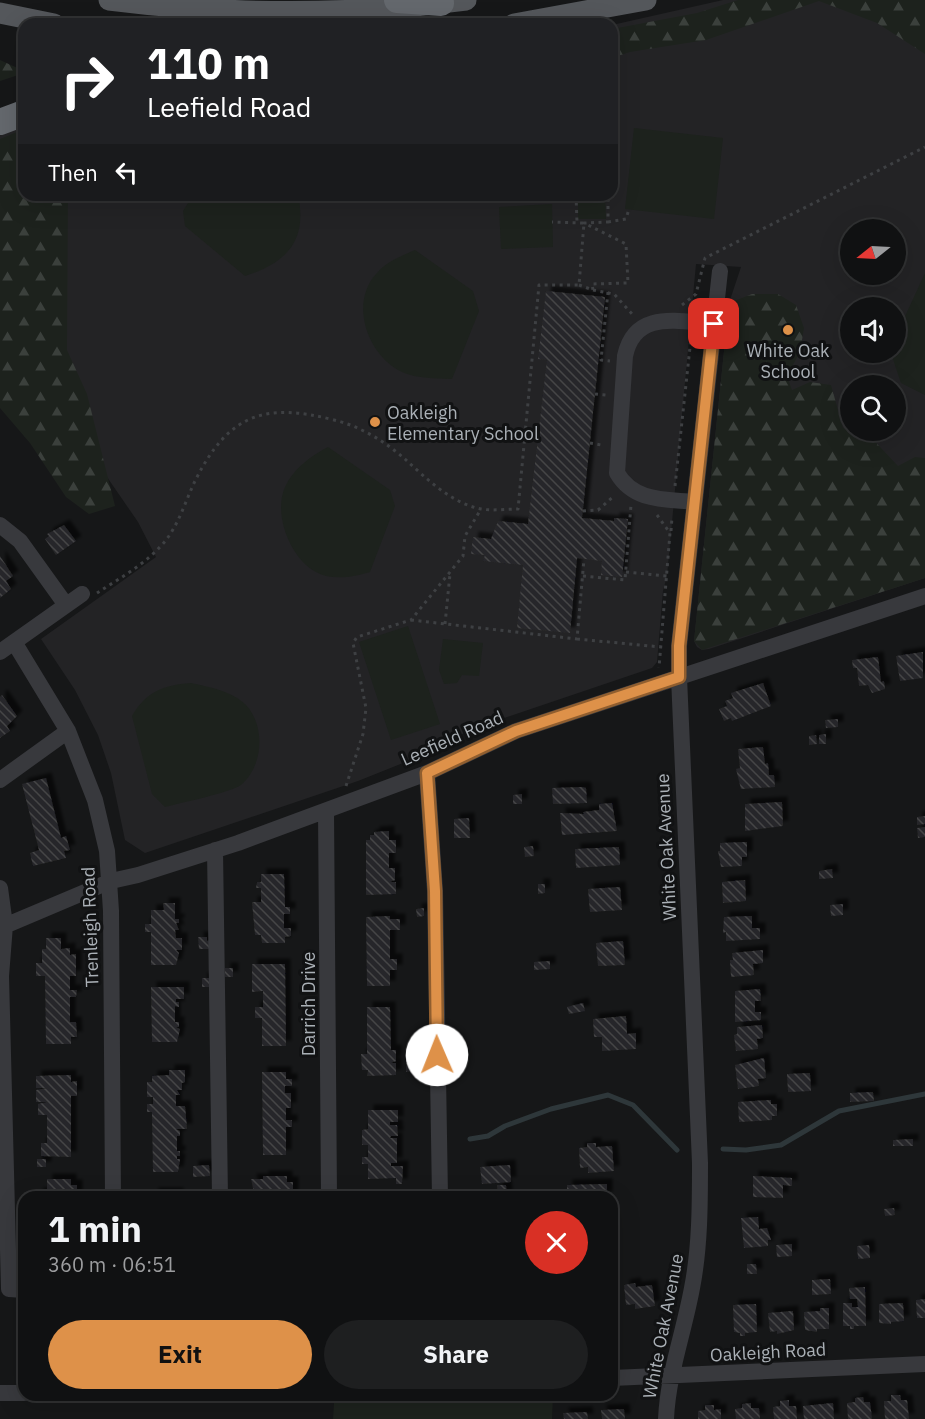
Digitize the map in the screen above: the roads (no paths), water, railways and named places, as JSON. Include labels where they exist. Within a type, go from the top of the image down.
[{"type":"highway","points":[[397,0],[454,2]]},
{"type":"highway","points":[[0,122],[18,115]]},
{"type":"main road","points":[[109,0],[252,13],[375,10],[454,2]]},
{"type":"main road","points":[[547,18],[646,0]]},
{"type":"main road","points":[[0,13],[25,18]]},
{"type":"street","name":"White Oak Avenue","points":[[666,1419],[668,1391],[693,1285],[700,1193],[679,677],[694,502],[720,271]]},
{"type":"street","points":[[694,502],[645,496],[632,492],[624,485],[618,473],[626,356],[628,344],[645,326],[667,320],[714,324]]},
{"type":"street","points":[[0,525],[20,541],[66,605]]},
{"type":"street","points":[[0,652],[66,605],[86,595]]},
{"type":"street","name":"Leefield Road","points":[[3,927],[111,880],[138,875],[215,850],[427,773],[516,731],[925,596]]},
{"type":"street","name":"Trenleigh Road","points":[[14,642],[68,731],[94,800],[107,851],[111,880],[113,1191]]},
{"type":"street","points":[[0,780],[68,731]]},
{"type":"street","points":[[427,773],[435,891],[440,1191]]},
{"type":"street","name":"Darrich Drive","points":[[326,811],[329,1191]]},
{"type":"street","points":[[215,850],[220,1191]]},
{"type":"street","points":[[0,888],[3,927],[1,976],[9,1289],[18,1290]]},
{"type":"street","name":"Oakleigh Road","points":[[618,1378],[925,1364]]},
{"type":"street","points":[[0,1393],[18,1393]]},
{"type":"waterway","points":[[723,1149],[746,1150],[781,1145],[839,1111],[925,1094]]},
{"type":"waterway","points":[[470,1139],[488,1136],[505,1126],[551,1109],[608,1095],[633,1105],[677,1150]]},
{"type":"place","name":"White Oak School","points":[[788,330]]},
{"type":"place","name":"Oakleigh Elementary School","points":[[375,422]]}]
